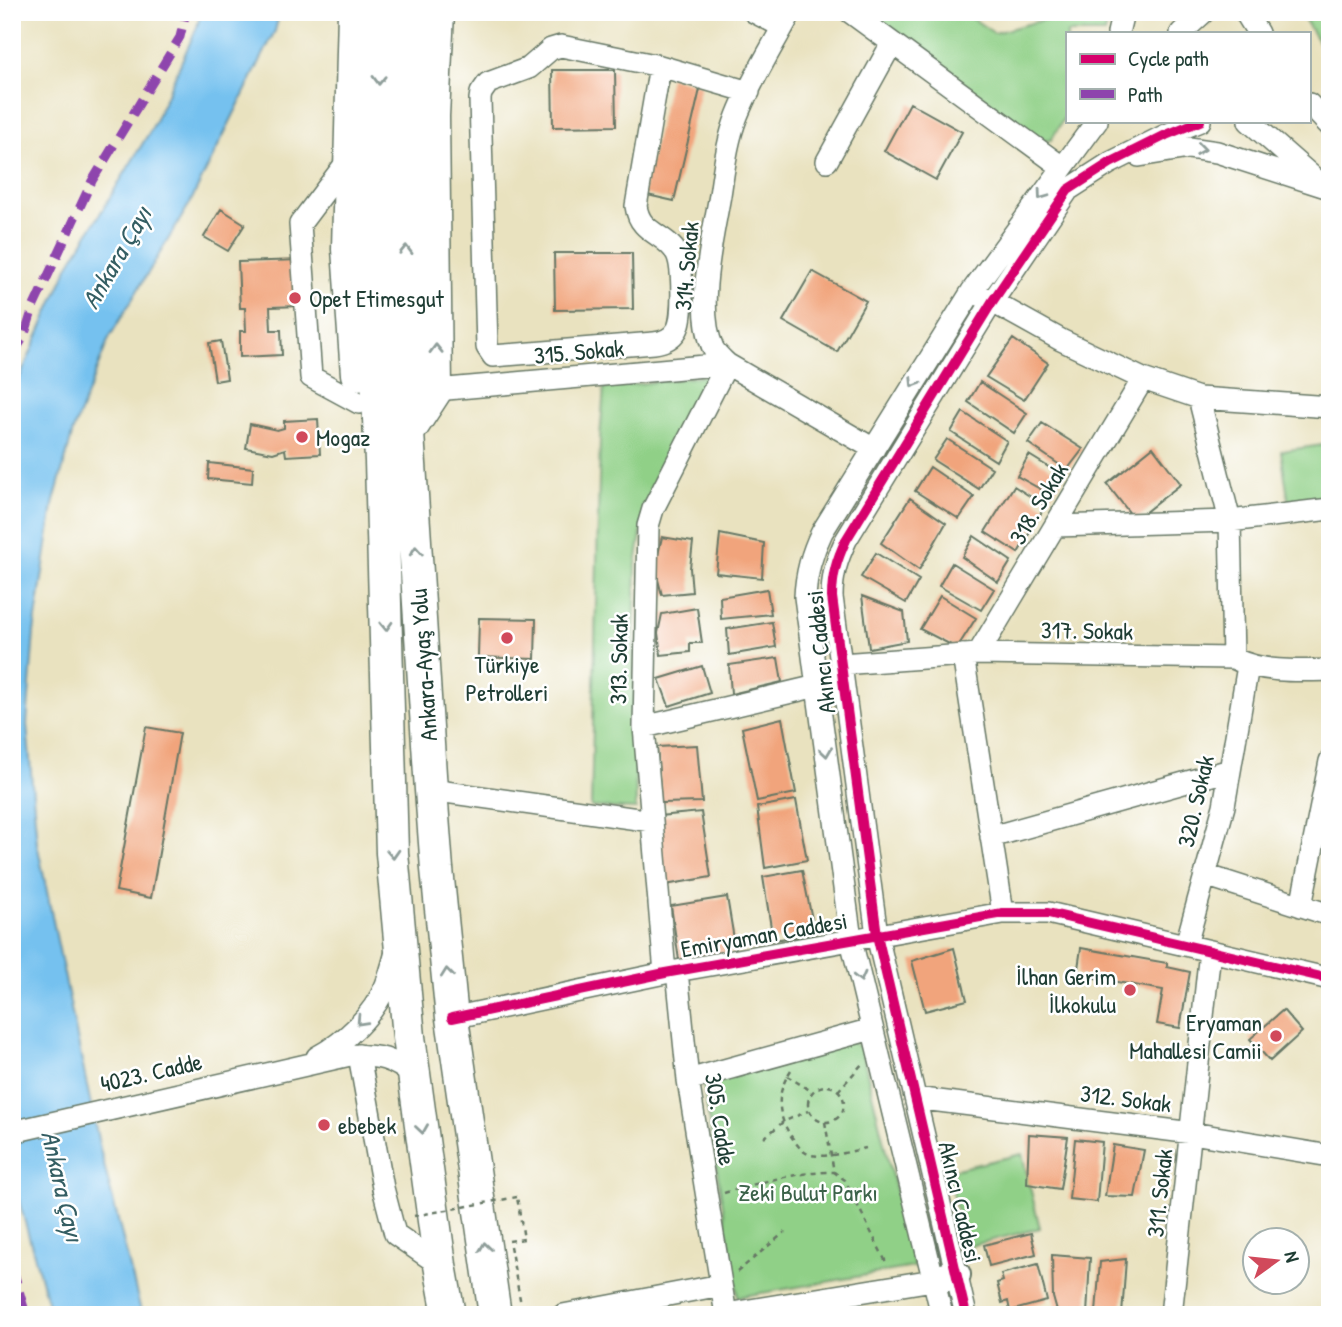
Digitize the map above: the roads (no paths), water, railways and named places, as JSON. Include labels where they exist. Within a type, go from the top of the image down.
[{"type":"highway","points":[[354,12],[348,249],[359,403],[381,461]]},
{"type":"highway","name":"Ankara-Ayaş Yolu","points":[[380,12],[376,355],[392,853],[415,1076],[449,1315]]},
{"type":"highway","name":"Ankara-Ayaş Yolu","points":[[410,12],[406,278],[408,433],[431,790],[452,1018],[495,1315]]},
{"type":"highway","points":[[408,433],[436,390],[433,116],[438,12]]},
{"type":"street","points":[[754,12],[787,20]]},
{"type":"street","points":[[850,12],[1065,164]]},
{"type":"street","points":[[1118,32],[1123,12]]},
{"type":"street","points":[[1186,27],[1204,12]]},
{"type":"street","points":[[1245,12],[1257,32]]},
{"type":"street","name":"314. Sokak","points":[[787,20],[748,92],[728,144],[707,272],[705,304],[708,326],[713,349],[727,364],[874,449]]},
{"type":"street","points":[[827,161],[892,43]]},
{"type":"street","points":[[660,66],[636,206],[642,224],[669,244],[678,257],[681,271],[681,313],[676,331],[667,340],[654,343],[493,356],[488,351],[487,333],[480,99],[484,88],[493,80],[529,68],[551,49],[561,46],[660,66],[748,92]]},
{"type":"street","points":[[1310,105],[1330,126]]},
{"type":"street","points":[[1065,164],[1068,136],[1077,122]]},
{"type":"street","name":"Akıncı Caddesi","points":[[965,1315],[945,1277],[874,1038],[851,940],[806,597],[808,564],[822,533],[972,291],[1096,122]]},
{"type":"street","name":"Akıncı Caddesi","points":[[942,1315],[945,1277],[915,1098],[877,935],[832,588],[835,566],[840,553],[992,302],[1068,190],[1110,163],[1198,122]]},
{"type":"street","points":[[1250,122],[1327,188]]},
{"type":"street","points":[[1110,163],[1189,148],[1217,152],[1327,188]]},
{"type":"street","points":[[349,159],[300,224],[311,377],[359,403]]},
{"type":"street","points":[[972,291],[1061,340],[1143,379],[1199,398],[1330,407]]},
{"type":"street","name":"315. Sokak","points":[[436,390],[727,364]]},
{"type":"street","name":"313. Sokak","points":[[671,972],[643,727],[648,526],[653,509],[727,364]]},
{"type":"street","name":"318. Sokak","points":[[970,655],[1055,526],[1143,379]]},
{"type":"street","name":"320. Sokak","points":[[1186,945],[1224,806],[1240,662],[1230,521],[1199,398]]},
{"type":"street","points":[[1055,526],[1230,521],[1330,509]]},
{"type":"street","points":[[970,655],[991,836],[1003,913]]},
{"type":"street","name":"317. Sokak","points":[[841,664],[970,655],[1240,662],[1295,671],[1330,670]]},
{"type":"street","points":[[643,727],[817,687]]},
{"type":"street","points":[[1301,906],[1330,761]]},
{"type":"street","points":[[991,836],[1230,770]]},
{"type":"street","points":[[431,790],[652,821]]},
{"type":"street","points":[[1205,875],[1330,915]]},
{"type":"street","name":"Emiryaman Caddesi","points":[[452,1018],[671,972],[1003,913],[1048,914],[1330,979]]},
{"type":"street","name":"4023. Cadde","points":[[302,1064],[330,1050],[374,1007],[386,985],[400,939]]},
{"type":"street","name":"311. Sokak","points":[[1171,1315],[1210,951]]},
{"type":"street","name":"305. Cadde","points":[[671,972],[726,1314]]},
{"type":"street","points":[[688,1080],[874,1038]]},
{"type":"street","name":"4023. Cadde","points":[[12,1132],[350,1055],[386,1058],[415,1076]]},
{"type":"street","points":[[359,1055],[383,1188],[395,1234],[440,1265]]},
{"type":"street","name":"312. Sokak","points":[[915,1098],[1192,1133],[1330,1156]]},
{"type":"street","points":[[726,1314],[945,1277]]},
{"type":"street","points":[[563,1315],[721,1285]]},
{"type":"water","name":"Ankara Çayı","points":[[201,12],[280,12],[275,31],[190,203],[109,338],[73,431],[53,505],[34,632],[27,724],[37,843],[100,1149],[142,1315],[51,1315],[12,1176],[12,395],[69,265],[152,128],[197,27]]},
{"type":"place","name":"Opet Etimesgut","points":[[295,298]]},
{"type":"place","name":"Mogaz","points":[[302,437]]},
{"type":"place","name":"Türkiye Petrolleri","points":[[507,638]]},
{"type":"place","name":"İlhan Gerim İlkokulu","points":[[1130,990]]},
{"type":"place","name":"Eryaman Mahallesi Camii","points":[[1276,1036]]},
{"type":"place","name":"ebebek","points":[[324,1125]]},
{"type":"park label","name":"Zeki Bulut Parkı","points":[[808,1192]]}]
